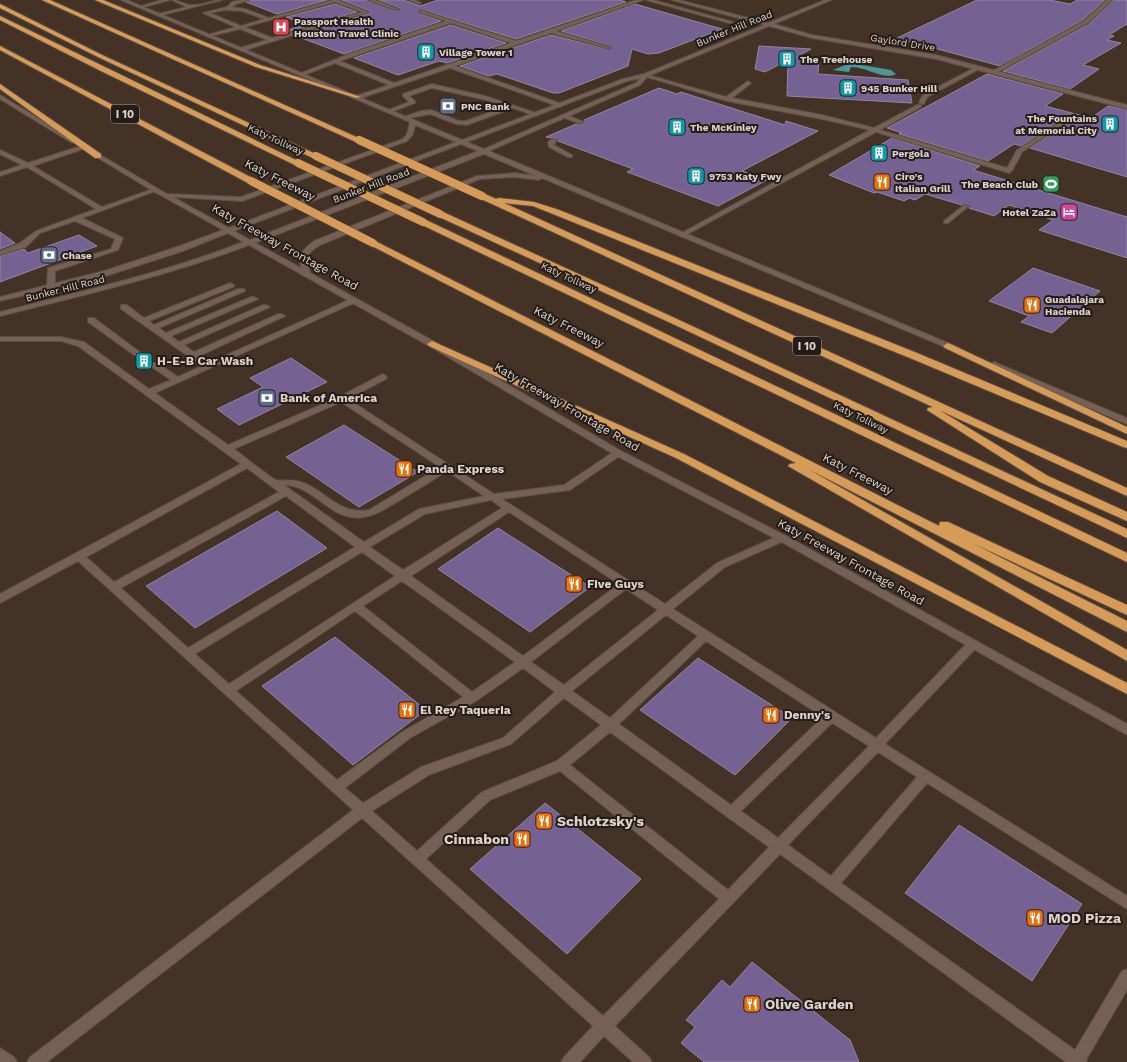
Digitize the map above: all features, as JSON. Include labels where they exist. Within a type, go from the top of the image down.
[{"type":"highway","name":"I 10","points":[[45,0],[485,197],[1127,492]]},
{"type":"highway","points":[[58,0],[82,17]]},
{"type":"highway","points":[[100,1],[258,66],[358,97]]},
{"type":"highway","name":"Katy Tollway","points":[[0,6],[114,62],[684,326],[1127,534]]},
{"type":"highway","name":"Katy Tollway","points":[[0,18],[103,70],[713,358],[1127,558]]},
{"type":"highway","name":"Katy Freeway","points":[[0,48],[373,243],[1127,627]]},
{"type":"highway","points":[[0,86],[98,156]]},
{"type":"highway","points":[[485,197],[534,204],[779,300],[1031,403],[1127,445]]},
{"type":"highway","points":[[432,344],[680,456],[1127,689]]},
{"type":"highway","points":[[948,346],[1127,431]]},
{"type":"highway","points":[[885,382],[1044,479],[1127,517]]},
{"type":"highway","points":[[661,390],[1127,656]]},
{"type":"highway","points":[[744,432],[1127,610]]},
{"type":"main road","points":[[123,0],[358,97],[551,180],[1127,421]]},
{"type":"main road","points":[[140,7],[168,0]]},
{"type":"main road","points":[[174,0],[192,7]]},
{"type":"main road","points":[[160,15],[220,0]]},
{"type":"main road","points":[[312,0],[323,4]]},
{"type":"main road","points":[[209,36],[337,0],[367,12],[242,49]]},
{"type":"main road","points":[[370,0],[397,9]]},
{"type":"main road","points":[[411,0],[419,3]]},
{"type":"main road","points":[[358,97],[642,0]]},
{"type":"main road","points":[[648,0],[730,22]]},
{"type":"main road","name":"Gaylord Drive","points":[[674,0],[768,25],[842,42],[936,57],[1127,107]]},
{"type":"main road","name":"Bunker Hill Road","points":[[0,298],[146,261],[625,80],[646,75],[829,0]]},
{"type":"main road","points":[[994,72],[1086,22],[1110,0]]},
{"type":"main road","points":[[229,7],[245,1]]},
{"type":"main road","points":[[237,7],[245,1]]},
{"type":"main road","points":[[268,19],[237,7],[229,7],[205,13],[272,40]]},
{"type":"main road","points":[[420,11],[516,43]]},
{"type":"main road","points":[[302,74],[337,62],[356,53],[452,21]]},
{"type":"main road","points":[[552,31],[608,48]]},
{"type":"main road","points":[[337,62],[394,85]]},
{"type":"main road","points":[[450,66],[560,105]]},
{"type":"main road","points":[[682,235],[875,130],[920,104],[925,96],[978,68]]},
{"type":"main road","points":[[646,75],[727,99],[822,116],[875,130],[1009,171]]},
{"type":"main road","name":"Bunker Hill Road","points":[[0,314],[152,276],[249,242],[485,151],[638,84],[646,75]]},
{"type":"main road","points":[[727,99],[748,83]]},
{"type":"main road","points":[[389,111],[413,102],[405,95],[432,86],[448,91],[483,97],[536,114]]},
{"type":"main road","name":"Katy Freeway Frontage Road","points":[[0,97],[155,190],[432,344],[618,453],[782,538],[1127,730]]},
{"type":"main road","points":[[410,119],[421,113],[431,112],[458,123],[472,121],[513,106]]},
{"type":"main road","points":[[564,116],[581,122]]},
{"type":"main road","points":[[1000,178],[1009,171],[1019,151],[1073,116]]},
{"type":"main road","points":[[165,195],[242,199],[405,140],[410,134],[410,119]]},
{"type":"main road","points":[[554,140],[551,146],[570,156]]},
{"type":"main road","points":[[0,174],[84,147]]},
{"type":"main road","points":[[0,152],[27,165],[101,209]]},
{"type":"main road","points":[[306,274],[303,257],[306,251],[318,243],[479,177],[515,175],[551,180]]},
{"type":"main road","points":[[0,253],[23,245],[38,232],[155,190]]},
{"type":"main road","points":[[946,222],[966,206]]},
{"type":"main road","points":[[51,286],[51,270],[114,250],[119,238],[75,218]]},
{"type":"main road","points":[[143,321],[230,285]]},
{"type":"main road","points":[[153,328],[241,291]]},
{"type":"main road","points":[[165,336],[254,299]]},
{"type":"main road","points":[[150,392],[354,301]]},
{"type":"main road","points":[[124,307],[208,366]]},
{"type":"main road","points":[[178,345],[266,307]]},
{"type":"main road","points":[[193,356],[281,316]]},
{"type":"main road","points":[[91,320],[137,353]]},
{"type":"main road","points":[[0,339],[61,339],[82,344],[1078,1062],[1127,976]]},
{"type":"main road","points":[[155,366],[177,380]]},
{"type":"main road","points":[[227,449],[342,399],[383,377]]},
{"type":"main road","points":[[342,399],[925,776],[1127,903]]},
{"type":"main road","points":[[188,653],[362,546],[422,511],[492,497],[567,488],[618,453]]},
{"type":"main road","points":[[0,599],[80,557],[248,464]]},
{"type":"main road","points":[[274,482],[298,483],[307,487],[339,511],[349,514],[365,515],[381,508],[447,467]]},
{"type":"main road","points":[[114,588],[286,492]]},
{"type":"main road","points":[[229,690],[355,606],[509,508]]},
{"type":"main road","points":[[35,1062],[363,810],[425,771],[507,741],[564,691],[721,564],[782,538]]},
{"type":"main road","points":[[80,557],[363,810],[416,860],[644,1062]]},
{"type":"main road","points":[[337,787],[406,735],[472,698],[524,662],[626,584]]},
{"type":"main road","points":[[355,606],[472,698]]},
{"type":"main road","points":[[416,860],[486,796],[560,765],[610,725],[706,635]]},
{"type":"main road","points":[[569,1062],[920,702],[972,644]]},
{"type":"main road","points":[[732,812],[832,716]]},
{"type":"main road","points":[[560,765],[728,898]]},
{"type":"main road","points":[[832,884],[925,776]]},
{"type":"main road","points":[[0,1056],[9,1062]]},
{"type":"water","points":[[850,63],[891,70],[896,74],[891,76],[880,75],[856,67],[851,67],[849,72],[833,70]]},
{"type":"building","points":[[250,0],[327,0],[277,14],[246,2]]},
{"type":"building","points":[[342,0],[367,0],[395,11],[400,8],[379,0],[404,0],[420,6],[438,0],[620,0],[626,2],[516,39],[420,9],[417,11],[418,13],[441,21],[344,54],[296,36],[370,13],[370,11]]},
{"type":"building","points":[[977,0],[1050,0],[1070,4],[1077,0],[1105,0],[1083,20],[1000,66],[897,38]]},
{"type":"building","points":[[1113,0],[1127,0],[1127,24],[1109,35],[1114,36],[1107,40],[1121,43],[1083,65],[1099,69],[1070,89],[1003,71],[1089,24]]},
{"type":"building","points":[[335,4],[357,12],[287,32],[284,31],[305,25],[286,17]]},
{"type":"building","points":[[635,4],[722,29],[659,53],[648,54],[632,49],[628,66],[559,93],[553,93],[497,74],[489,76],[460,66],[551,35],[611,50],[610,46],[561,31]]},
{"type":"building","name":"Village Tower 1","points":[[451,25],[506,43],[447,63],[439,61],[398,75],[354,58]]},
{"type":"building","name":"945 Bunker Hill","points":[[759,46],[811,49],[796,57],[819,58],[818,74],[908,80],[912,103],[787,96],[788,60],[765,72],[755,69]]},
{"type":"building","points":[[987,74],[1063,94],[1045,106],[1091,118],[1108,106],[1127,110],[1127,177],[1030,148],[1077,117],[1076,115],[1070,114],[1021,146],[1014,144],[988,161],[899,134],[902,133],[887,128]]},
{"type":"building","name":"The McKinley","points":[[659,88],[677,94],[681,92],[785,125],[786,121],[818,131],[742,171],[767,180],[718,206],[627,172],[633,169],[558,141],[557,139],[546,137],[576,124],[582,125],[585,122],[584,120]]},
{"type":"building","points":[[892,138],[980,166],[973,170],[1127,217],[1127,258],[1039,230],[1053,220],[1009,205],[994,216],[969,208],[969,205],[962,205],[925,194],[915,200],[909,198],[904,201],[877,192],[874,193],[829,175]]},
{"type":"building","points":[[0,232],[15,243],[0,249]]},
{"type":"building","name":"Chase","points":[[79,235],[97,246],[0,282],[0,256],[24,249],[28,253]]},
{"type":"building","points":[[1033,268],[1100,291],[1052,333],[1021,322],[1029,316],[989,301]]},
{"type":"building","name":"Bank of America","points":[[291,358],[327,382],[239,425],[217,409],[263,387],[250,378]]},
{"type":"building","points":[[344,425],[418,472],[359,507],[286,457]]},
{"type":"building","points":[[277,511],[327,548],[195,628],[146,586]]},
{"type":"building","points":[[498,528],[590,587],[530,632],[438,569]]},
{"type":"building","points":[[335,637],[426,710],[353,765],[262,686]]},
{"type":"building","points":[[698,658],[792,718],[735,775],[640,710]]},
{"type":"building","points":[[545,803],[641,879],[567,954],[470,869]]},
{"type":"building","points":[[959,825],[1082,904],[1032,981],[905,893]]},
{"type":"building","name":"Olive Garden","points":[[752,962],[850,1040],[859,1062],[704,1062],[681,1043],[695,1027],[686,1020],[722,980],[730,987]]},
{"type":"place","name":"Passport Health Houston Travel Clinic","points":[[281,27]]},
{"type":"place","name":"Village Tower 1","points":[[426,52]]},
{"type":"place","name":"The Treehouse","points":[[787,59]]},
{"type":"place","name":"945 Bunker Hill","points":[[848,88]]},
{"type":"place","name":"PNC Bank","points":[[448,106]]},
{"type":"place","name":"The Fountains at Memorial City","points":[[1110,124]]},
{"type":"place","name":"The McKinley","points":[[677,127]]},
{"type":"place","name":"Pergola","points":[[879,153]]},
{"type":"place","name":"9753 Katy Fwy","points":[[696,176]]},
{"type":"place","name":"Ciro's Italian Grill","points":[[882,182]]},
{"type":"place","name":"The Beach Club","points":[[1051,184]]},
{"type":"place","name":"Hotel ZaZa","points":[[1069,212]]},
{"type":"place","name":"Chase","points":[[49,255]]},
{"type":"place","name":"Guadalajara Hacienda","points":[[1032,305]]},
{"type":"place","name":"H-E-B Car Wash","points":[[144,361]]},
{"type":"place","name":"Bank of America","points":[[267,398]]},
{"type":"place","name":"Panda Express","points":[[404,469]]},
{"type":"place","name":"Five Guys","points":[[574,584]]},
{"type":"place","name":"El Rey Taqueria","points":[[407,710]]},
{"type":"place","name":"Denny's","points":[[771,715]]},
{"type":"place","name":"Schlotzsky's","points":[[544,821]]},
{"type":"place","name":"Cinnabon","points":[[522,839]]},
{"type":"place","name":"MOD Pizza","points":[[1035,918]]},
{"type":"place","name":"Olive Garden","points":[[752,1004]]}]
